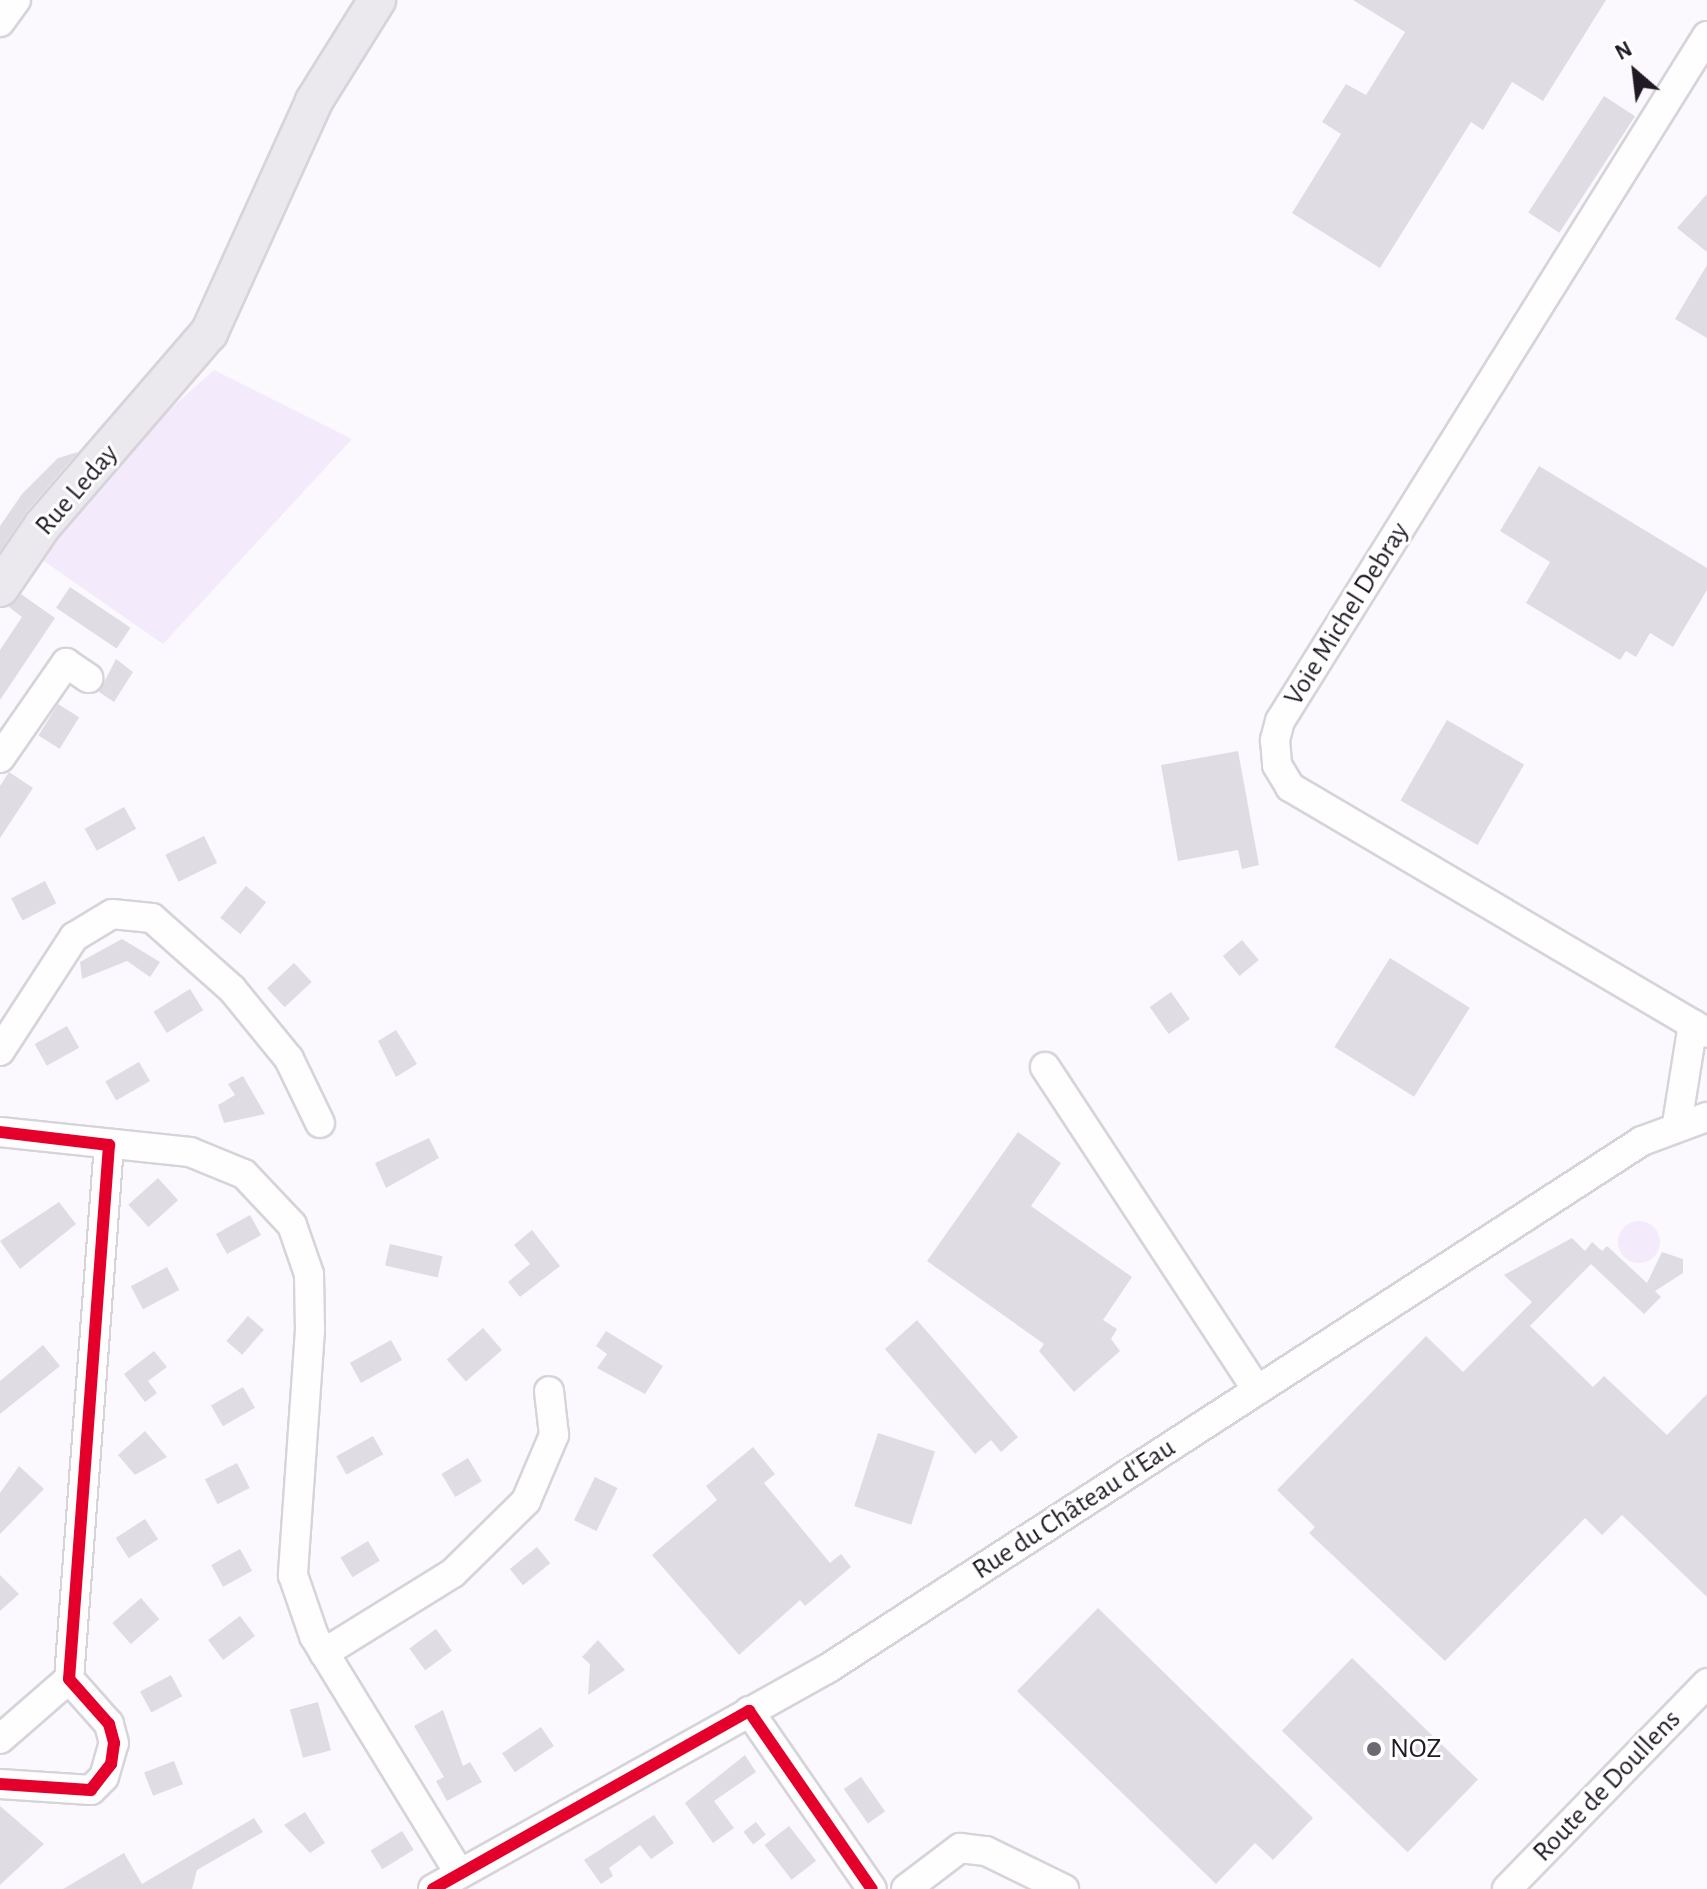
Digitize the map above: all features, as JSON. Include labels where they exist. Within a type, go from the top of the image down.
[{"type":"main road","name":"Rue Leday","points":[[0,588],[43,525],[160,397],[209,333],[314,101],[377,0]]},
{"type":"street","points":[[0,22],[16,0]]},
{"type":"street","name":"Voie Michel Debray","points":[[1700,1028],[1290,787],[1277,765],[1275,740],[1280,721],[1707,36]]},
{"type":"street","points":[[0,758],[66,663],[88,678]]},
{"type":"street","points":[[0,1051],[74,937],[112,914],[152,918],[232,989],[289,1059],[320,1123]]},
{"type":"street","points":[[1677,1124],[1700,1028]]},
{"type":"street","points":[[1045,1067],[1257,1390]]},
{"type":"street","name":"Rue du Château d'Eau","points":[[433,1889],[827,1669],[1257,1390],[1677,1124],[1707,1117]]},
{"type":"street","points":[[0,1132],[190,1152],[244,1174],[292,1225],[309,1274],[310,1330],[293,1575],[324,1653],[460,1874]]},
{"type":"street","points":[[0,1739],[69,1679],[109,1145]]},
{"type":"street","points":[[324,1653],[453,1573],[526,1501],[554,1435],[549,1391]]},
{"type":"street","points":[[0,1784],[91,1790],[104,1777],[114,1743],[109,1724],[69,1679]]},
{"type":"street","name":"Route de Doullens","points":[[1507,1889],[1707,1683]]},
{"type":"street","points":[[749,1711],[872,1889]]},
{"type":"street","points":[[906,1889],[960,1848],[986,1851],[1064,1889]]},
{"type":"shaded area","points":[[214,370],[352,439],[163,644],[38,557],[142,434]]},
{"type":"shaded area","points":[[1639,1221],[1654,1227],[1660,1242],[1654,1257],[1639,1263],[1624,1257],[1618,1242],[1624,1227]]},
{"type":"building","points":[[1353,0],[1606,0],[1543,101],[1512,82],[1483,130],[1471,122],[1380,268],[1292,213],[1341,134],[1322,122],[1346,84],[1366,95],[1405,32]]},
{"type":"building","points":[[1604,96],[1635,116],[1559,233],[1528,213]]},
{"type":"building","points":[[1707,194],[1707,252],[1677,228]]},
{"type":"building","points":[[1707,265],[1707,338],[1675,319]]},
{"type":"building","points":[[78,452],[27,511],[0,551],[0,526],[22,494],[58,458]]},
{"type":"building","points":[[1539,466],[1707,568],[1707,590],[1673,647],[1650,633],[1636,657],[1626,651],[1620,660],[1526,603],[1550,562],[1500,531]]},
{"type":"building","points":[[70,587],[131,628],[117,649],[56,608]]},
{"type":"building","points":[[21,594],[55,618],[0,700],[0,650],[22,617],[9,607]]},
{"type":"building","points":[[116,659],[133,672],[114,702],[99,692]]},
{"type":"building","points":[[58,704],[79,717],[60,749],[38,735]]},
{"type":"building","points":[[1447,720],[1524,765],[1478,845],[1400,801]]},
{"type":"building","points":[[1238,751],[1259,865],[1242,869],[1238,850],[1178,861],[1161,765]]},
{"type":"building","points":[[9,772],[33,788],[0,838],[0,786]]},
{"type":"building","points":[[124,807],[136,829],[97,851],[85,829]]},
{"type":"building","points":[[204,836],[217,863],[179,882],[165,855]]},
{"type":"building","points":[[45,881],[56,903],[22,921],[11,898]]},
{"type":"building","points":[[246,886],[266,902],[240,934],[220,918]]},
{"type":"building","points":[[122,939],[160,962],[150,977],[127,961],[82,979],[80,962]]},
{"type":"building","points":[[1242,940],[1259,960],[1240,976],[1223,956]]},
{"type":"building","points":[[1390,958],[1470,1008],[1414,1097],[1334,1047]]},
{"type":"building","points":[[294,963],[312,982],[285,1007],[267,988]]},
{"type":"building","points":[[190,989],[203,1010],[167,1033],[154,1012]]},
{"type":"building","points":[[1171,992],[1190,1019],[1169,1034],[1150,1007]]},
{"type":"building","points":[[67,1026],[79,1048],[47,1066],[35,1044]]},
{"type":"building","points":[[396,1030],[417,1064],[396,1077],[378,1041]]},
{"type":"building","points":[[139,1062],[150,1081],[116,1101],[105,1082]]},
{"type":"building","points":[[243,1076],[265,1114],[224,1123],[218,1105],[235,1095],[228,1084]]},
{"type":"building","points":[[1018,1132],[1061,1163],[1031,1206],[1132,1277],[1103,1320],[1117,1329],[1111,1339],[1120,1351],[1074,1392],[1039,1351],[1044,1344],[927,1261]]},
{"type":"building","points":[[429,1138],[439,1158],[386,1188],[375,1163]]},
{"type":"building","points":[[158,1178],[178,1200],[148,1227],[128,1205]]},
{"type":"building","points":[[59,1202],[76,1224],[20,1269],[0,1241]]},
{"type":"building","points":[[250,1215],[261,1235],[227,1254],[216,1234]]},
{"type":"building","points":[[532,1230],[560,1266],[520,1297],[508,1282],[530,1264],[514,1245]]},
{"type":"building","points":[[1572,1238],[1585,1251],[1592,1242],[1602,1251],[1607,1246],[1647,1283],[1662,1252],[1683,1259],[1683,1273],[1655,1291],[1661,1297],[1644,1314],[1591,1264],[1530,1326],[1593,1387],[1604,1376],[1667,1435],[1707,1394],[1707,1597],[1622,1515],[1602,1535],[1585,1518],[1445,1661],[1309,1533],[1315,1527],[1277,1490],[1426,1336],[1463,1372],[1532,1302],[1504,1275]]},
{"type":"building","points":[[390,1244],[443,1256],[438,1278],[385,1265]]},
{"type":"building","points":[[167,1267],[179,1290],[143,1309],[131,1286]]},
{"type":"building","points":[[248,1316],[264,1330],[242,1355],[226,1341]]},
{"type":"building","points":[[917,1320],[1018,1437],[1001,1452],[991,1440],[975,1454],[885,1349]]},
{"type":"building","points":[[483,1328],[502,1350],[466,1381],[447,1359]]},
{"type":"building","points":[[606,1331],[663,1366],[645,1394],[597,1368],[607,1354],[596,1346]]},
{"type":"building","points":[[391,1340],[402,1360],[361,1383],[350,1363]]},
{"type":"building","points":[[43,1345],[60,1366],[0,1414],[0,1381]]},
{"type":"building","points":[[154,1351],[167,1367],[148,1381],[157,1393],[145,1402],[124,1374]]},
{"type":"building","points":[[243,1387],[255,1408],[223,1426],[211,1406]]},
{"type":"building","points":[[145,1431],[167,1457],[135,1475],[118,1455]]},
{"type":"building","points":[[878,1433],[935,1452],[911,1525],[854,1506]]},
{"type":"building","points":[[373,1436],[383,1454],[346,1475],[336,1456]]},
{"type":"building","points":[[753,1447],[775,1474],[764,1483],[830,1563],[841,1554],[851,1567],[805,1606],[800,1600],[739,1655],[652,1555],[717,1500],[706,1486]]},
{"type":"building","points":[[468,1458],[482,1481],[455,1497],[441,1474]]},
{"type":"building","points":[[237,1463],[250,1488],[218,1504],[205,1479]]},
{"type":"building","points":[[19,1466],[44,1489],[0,1534],[0,1493]]},
{"type":"building","points":[[595,1477],[617,1488],[596,1531],[574,1520]]},
{"type":"building","points":[[145,1519],[158,1539],[129,1558],[116,1538]]},
{"type":"building","points":[[368,1541],[380,1561],[352,1577],[341,1557]]},
{"type":"building","points":[[537,1547],[550,1563],[523,1585],[510,1569]]},
{"type":"building","points":[[240,1549],[252,1571],[223,1587],[211,1565]]},
{"type":"building","points":[[0,1575],[19,1594],[0,1611]]},
{"type":"building","points":[[141,1598],[159,1619],[131,1644],[112,1623]]},
{"type":"building","points":[[1098,1608],[1313,1818],[1273,1860],[1255,1843],[1216,1884],[1017,1691]]},
{"type":"building","points":[[240,1616],[255,1636],[223,1660],[208,1640]]},
{"type":"building","points":[[436,1629],[452,1651],[425,1670],[409,1648]]},
{"type":"building","points":[[598,1640],[625,1670],[588,1695],[590,1664],[582,1657]]},
{"type":"building","name":"NOZ","points":[[1352,1658],[1478,1780],[1408,1852],[1282,1731]]},
{"type":"building","points":[[171,1675],[182,1696],[151,1713],[140,1691]]},
{"type":"building","points":[[318,1702],[331,1750],[303,1758],[290,1710]]},
{"type":"building","points":[[443,1710],[463,1766],[470,1762],[482,1782],[447,1801],[436,1781],[444,1777],[414,1726]]},
{"type":"building","points":[[541,1727],[554,1746],[515,1772],[502,1753]]},
{"type":"building","points":[[745,1755],[756,1772],[714,1801],[734,1828],[713,1843],[685,1803]]},
{"type":"building","points":[[174,1761],[183,1784],[153,1796],[144,1772]]},
{"type":"building","points":[[861,1777],[885,1811],[868,1823],[844,1789]]},
{"type":"building","points":[[0,1806],[44,1844],[0,1885]]},
{"type":"building","points":[[305,1812],[325,1843],[310,1853],[284,1825]]},
{"type":"building","points":[[654,1815],[674,1843],[651,1859],[640,1845],[609,1868],[613,1876],[601,1884],[584,1860]]},
{"type":"building","points":[[254,1818],[263,1832],[197,1870],[192,1889],[63,1889],[124,1853],[142,1884]]},
{"type":"building","points":[[756,1822],[766,1835],[753,1844],[743,1832]]},
{"type":"building","points":[[789,1826],[816,1861],[792,1880],[765,1845]]},
{"type":"building","points":[[402,1831],[414,1850],[382,1869],[371,1851]]},
{"type":"transit line","points":[[0,1132],[109,1145],[69,1679],[109,1724],[114,1743],[111,1764],[91,1790],[0,1784]]},
{"type":"transit line","points":[[433,1889],[749,1711],[872,1889]]},
{"type":"place","name":"NOZ","points":[[1374,1749]]}]
